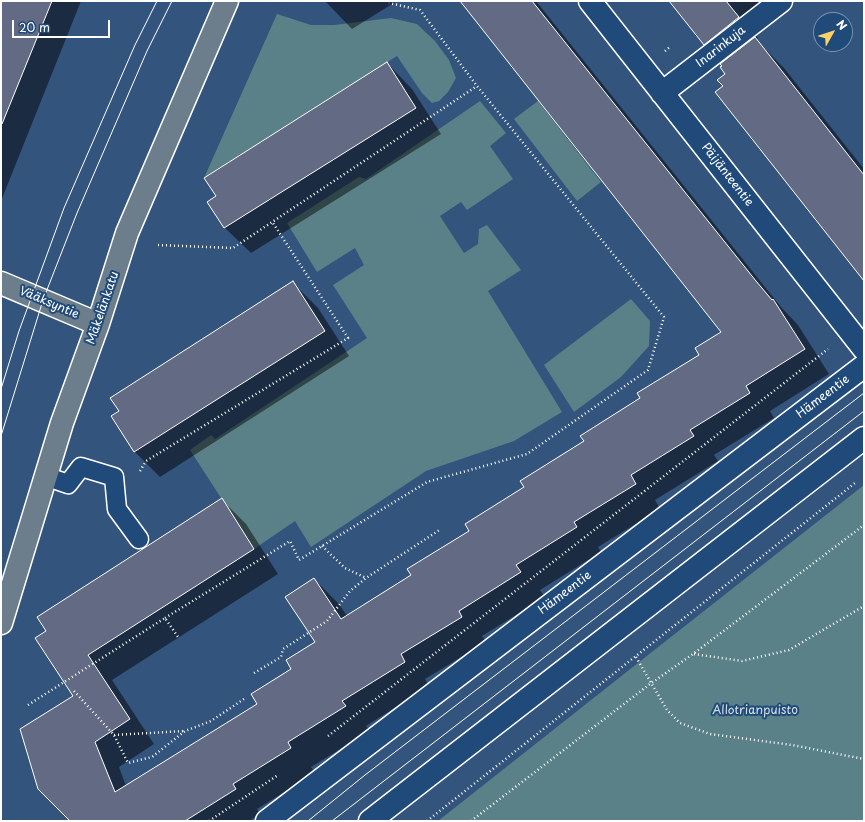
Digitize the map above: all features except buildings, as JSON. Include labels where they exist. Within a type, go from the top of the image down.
[{"type":"main road","name":"Mäkelänkatu","points":[[1,623],[62,423],[98,324],[127,233],[227,1]]},
{"type":"main road","name":"Päijänteentie","points":[[590,1],[864,349]]},
{"type":"main road","name":"Inarinkuja","points":[[662,93],[781,1]]},
{"type":"main road","name":"Vääksyntie","points":[[1,283],[98,324]]},
{"type":"main road","name":"Hämeentie","points":[[267,821],[864,366]]},
{"type":"main road","points":[[370,821],[864,438]]},
{"type":"lane","points":[[45,476],[68,484],[81,467],[114,477],[117,509],[139,539]]},
{"type":"path","points":[[28,704],[290,541],[299,560],[427,482],[527,454],[648,370],[664,317],[477,86],[420,10],[389,3]]},
{"type":"path","points":[[158,245],[233,248],[273,223],[477,86]]},
{"type":"path","points":[[117,509],[146,461],[348,338],[273,223]]},
{"type":"path","points":[[328,736],[851,332]]},
{"type":"path","points":[[427,821],[636,658],[858,481]]},
{"type":"path","points":[[471,821],[650,684],[693,654],[864,524]]},
{"type":"path","points":[[254,673],[281,657],[284,649],[327,622],[350,591],[366,578],[441,529]]},
{"type":"path","points":[[322,546],[345,568],[366,578]]},
{"type":"path","points":[[693,654],[742,661],[788,650],[864,606]]},
{"type":"path","points":[[165,618],[178,637]]},
{"type":"path","points":[[636,658],[650,684],[671,714],[680,723],[710,734],[760,740],[864,759]]},
{"type":"path","points":[[74,690],[114,735],[128,763],[152,757],[185,731]]},
{"type":"path","points":[[114,735],[185,731],[211,722],[244,699]]},
{"type":"path","points":[[209,821],[284,770]]},
{"type":"green space","points":[[277,14],[311,25],[334,25],[391,18],[417,24],[435,41],[449,60],[456,78],[448,92],[439,101],[432,103],[422,93],[397,56],[204,178]]},
{"type":"green space","points":[[480,101],[506,133],[490,146],[513,179],[467,210],[461,202],[440,216],[464,253],[478,244],[479,229],[487,225],[521,270],[488,291],[562,412],[514,441],[426,471],[311,547],[295,521],[254,549],[190,450],[211,435],[215,439],[367,338],[333,285],[364,265],[355,248],[317,272],[287,223],[359,177],[366,179]]},
{"type":"green space","points":[[538,101],[601,182],[577,201],[514,119]]},
{"type":"green space","points":[[631,299],[650,321],[649,346],[621,377],[574,412],[544,365]]},
{"type":"green space","name":"Allotrianpuisto","points":[[864,485],[864,821],[438,821],[629,670]]},
{"type":"tram line","points":[[1,389],[19,331],[64,208],[135,45],[157,1]]},
{"type":"tram line","points":[[1,436],[43,300],[77,213],[147,51],[172,1]]},
{"type":"tram line","points":[[308,821],[365,775],[864,393]]},
{"type":"tram line","points":[[332,821],[864,411]]}]
